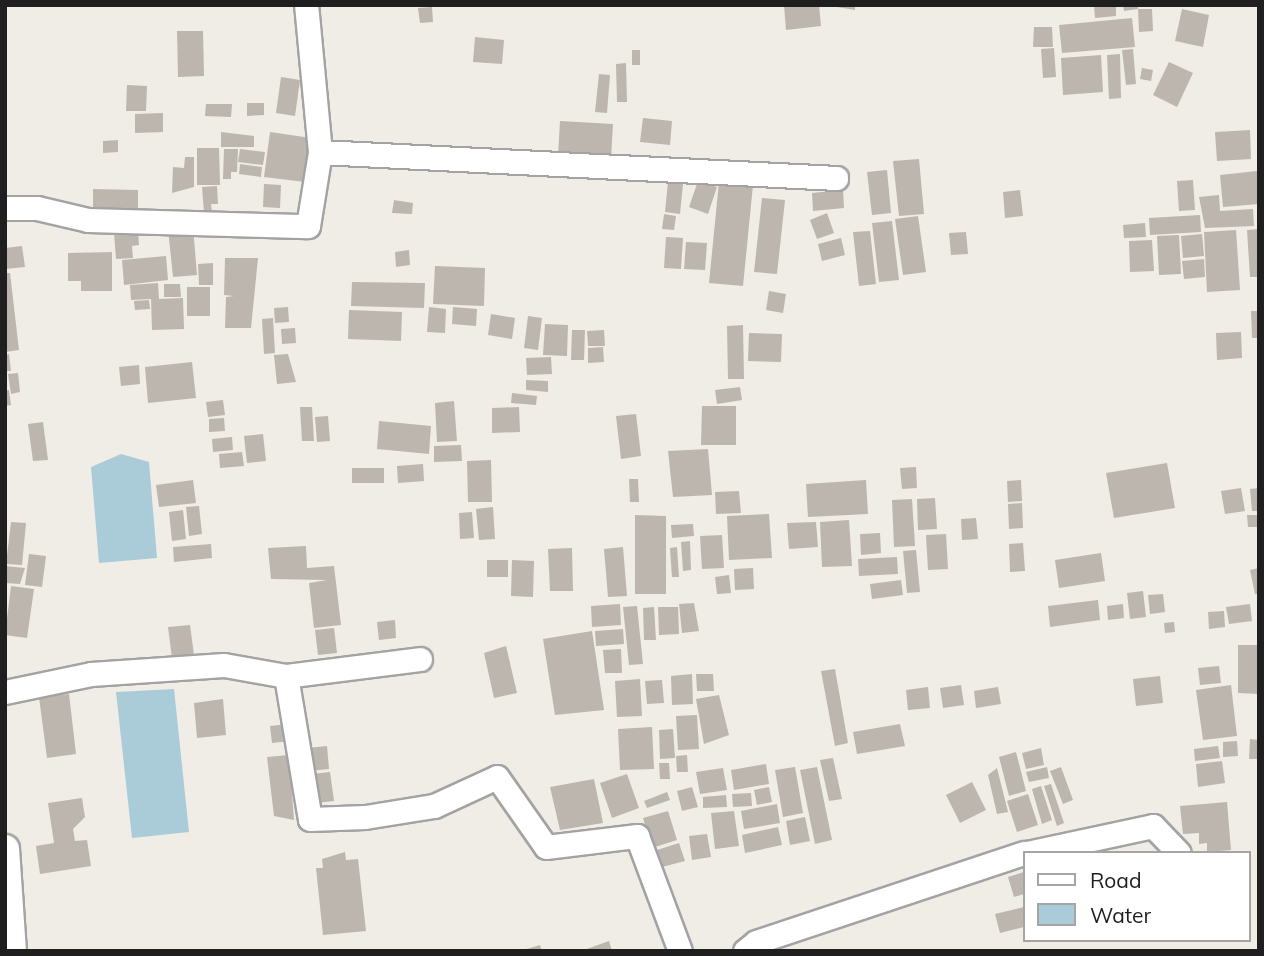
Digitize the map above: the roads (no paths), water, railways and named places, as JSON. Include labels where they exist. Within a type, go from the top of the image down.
[{"type":"street","points":[[5,208],[37,208],[88,220],[308,226],[320,152],[306,5]]},
{"type":"street","points":[[320,152],[836,177]]},
{"type":"street","points":[[5,692],[92,674],[224,665],[286,676],[420,659]]},
{"type":"street","points":[[286,676],[310,819],[365,817],[434,806],[497,777],[546,847],[637,836],[680,951]]},
{"type":"street","points":[[1035,851],[1153,826],[1177,851]]},
{"type":"street","points":[[5,849],[12,951]]},
{"type":"street","points":[[745,951],[756,942],[1023,854]]},
{"type":"water","points":[[121,454],[149,462],[157,558],[99,563],[91,467]]},
{"type":"water","points":[[174,689],[189,832],[132,838],[116,692]]}]
